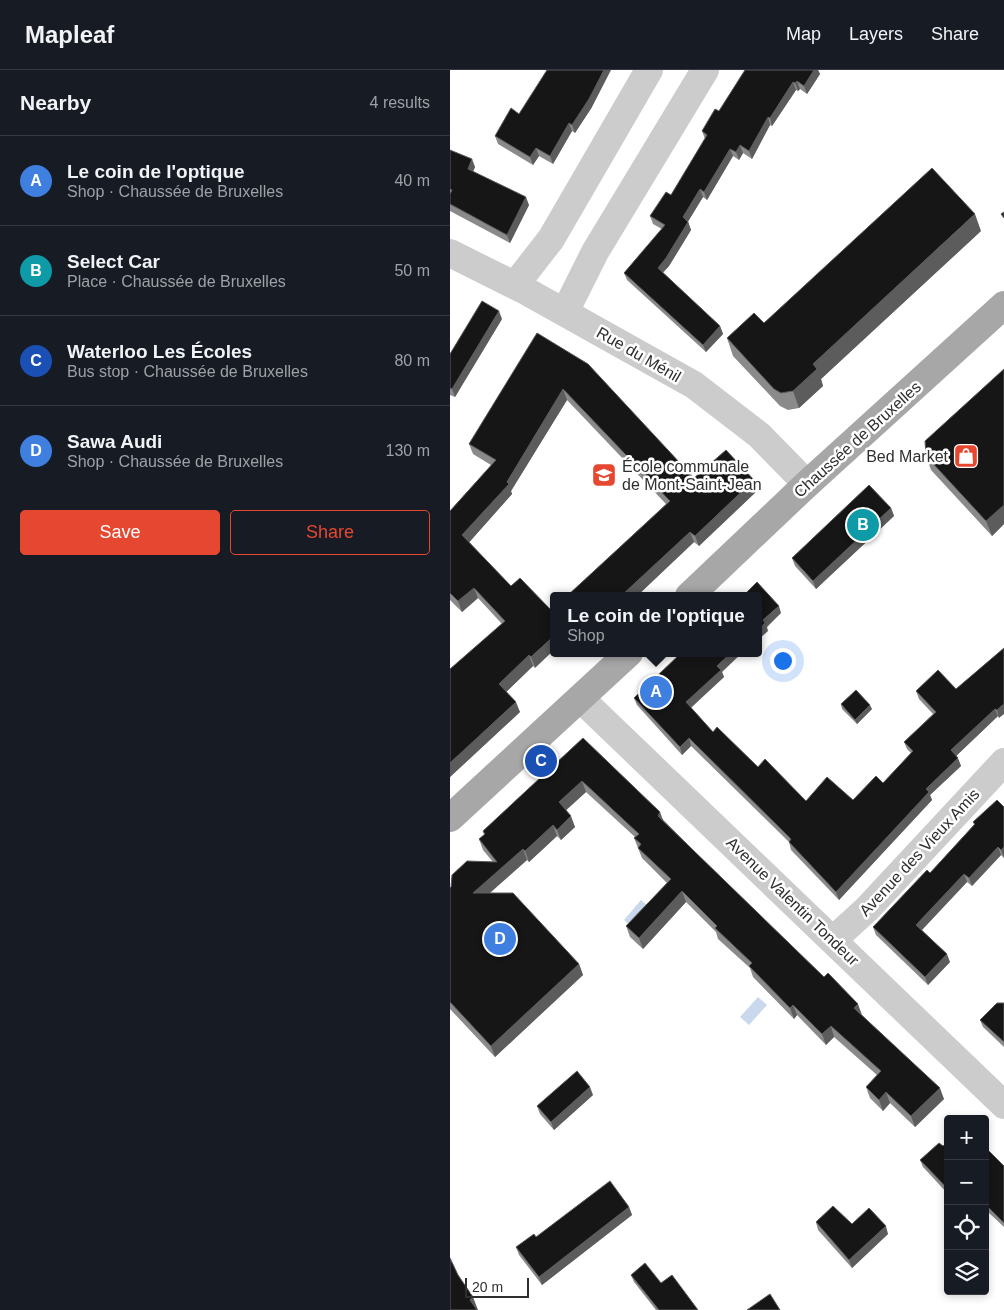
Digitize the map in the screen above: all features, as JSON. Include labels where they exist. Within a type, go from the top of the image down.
[{"type":"main road","name":"Chaussée de Bruxelles","points":[[693,592],[807,484],[1004,305]]},
{"type":"main road","points":[[450,818],[625,657]]},
{"type":"street","points":[[515,285],[550,239],[649,70]]},
{"type":"street","points":[[565,312],[594,252],[705,70]]},
{"type":"street","name":"Rue du Ménil","points":[[450,253],[565,312],[694,385],[759,435],[807,484]]},
{"type":"street","name":"Avenue Valentin Tondeur","points":[[581,699],[1004,1105]]},
{"type":"street","name":"Avenue des Vieux Amis","points":[[833,940],[866,909],[1004,762]]},
{"type":"water","points":[[641,900],[651,908],[633,928],[624,920]]},
{"type":"water","points":[[758,997],[767,1005],[749,1025],[740,1017]]},
{"type":"building","points":[[547,70],[604,70],[589,99],[572,125],[569,123],[550,156],[536,148],[530,157],[495,136],[511,108],[519,114]]},
{"type":"building","points":[[745,70],[814,70],[804,86],[797,81],[793,82],[770,118],[768,117],[749,151],[740,145],[736,152],[730,149],[704,192],[700,189],[683,217],[688,222],[658,268],[720,326],[703,345],[624,273],[665,225],[650,216],[666,192],[671,195],[707,135],[702,131],[715,109],[719,111]]},
{"type":"building","points":[[450,150],[472,159],[468,169],[526,197],[507,235],[450,204],[452,190],[450,189]]},
{"type":"building","points":[[932,168],[975,214],[813,364],[817,369],[793,391],[781,393],[774,389],[727,338],[754,313],[764,323]]},
{"type":"building","points":[[482,301],[499,311],[452,389],[450,388],[450,354]]},
{"type":"building","points":[[537,333],[588,364],[694,478],[726,450],[754,480],[695,536],[690,532],[625,592],[571,592],[670,501],[563,389],[507,482],[509,484],[462,535],[511,586],[520,578],[550,609],[550,640],[531,657],[529,655],[499,684],[516,702],[450,763],[450,669],[505,621],[474,588],[458,601],[450,593],[450,511],[496,460],[469,444]]},
{"type":"building","points":[[1004,369],[1004,505],[986,521],[926,456],[925,441]]},
{"type":"building","points":[[869,485],[891,508],[813,581],[792,558]]},
{"type":"building","points":[[757,582],[779,606],[763,620],[765,623],[762,626],[762,592],[747,592]]},
{"type":"building","points":[[1004,648],[1004,704],[997,710],[995,709],[951,750],[958,758],[926,789],[929,792],[836,892],[789,842],[791,839],[689,738],[680,747],[634,698],[677,657],[727,657],[717,666],[721,670],[686,702],[713,732],[717,727],[758,767],[765,759],[806,801],[827,777],[853,800],[876,776],[883,783],[913,751],[904,742],[936,712],[916,691],[938,670],[956,689]]},
{"type":"building","points":[[856,690],[870,705],[855,720],[841,704]]},
{"type":"building","points":[[583,738],[660,812],[658,816],[824,977],[828,973],[858,1004],[854,1008],[940,1088],[911,1116],[886,1092],[879,1100],[866,1087],[881,1071],[831,1026],[822,1034],[793,1005],[790,1008],[749,966],[752,963],[715,928],[717,926],[682,891],[639,938],[626,926],[671,879],[638,848],[641,844],[634,838],[639,834],[582,781],[559,802],[571,816],[557,830],[553,825],[525,851],[523,849],[473,893],[513,893],[579,964],[491,1046],[450,1002],[450,888],[452,875],[467,861],[497,862],[479,839],[485,834],[483,831]]},
{"type":"building","points":[[997,800],[1004,807],[1004,847],[1001,850],[998,847],[969,878],[964,874],[916,925],[947,954],[925,977],[873,927],[927,870],[930,873],[975,824],[973,822]]},
{"type":"building","points":[[997,1003],[1004,1003],[1004,1042],[980,1020]]},
{"type":"building","points":[[577,1071],[590,1087],[551,1122],[537,1106]]},
{"type":"building","points":[[939,1143],[943,1146],[944,1185],[920,1160]]},
{"type":"building","points":[[989,1151],[1004,1166],[1004,1223],[989,1208]]},
{"type":"building","points":[[610,1181],[629,1207],[539,1277],[516,1247],[534,1234],[536,1237]]},
{"type":"building","points":[[833,1206],[852,1224],[869,1208],[886,1226],[849,1260],[816,1222]]},
{"type":"building","points":[[450,1258],[458,1275],[473,1297],[470,1300],[477,1310],[450,1310]]},
{"type":"building","points":[[645,1263],[661,1283],[672,1275],[698,1310],[659,1310],[631,1275]]},
{"type":"building","points":[[770,1294],[780,1310],[747,1310]]},
{"type":"place","name":"Bed Market","points":[[966,456]]},
{"type":"place","name":"École communale de Mont-Saint-Jean","points":[[604,475]]},
{"type":"place","name":"Select Car","points":[[863,525]]},
{"type":"place","name":"Le coin de l'optique","points":[[656,692]]},
{"type":"place","name":"Waterloo Les Écoles","points":[[541,761]]},
{"type":"place","name":"Sawa Audi","points":[[500,939]]}]
